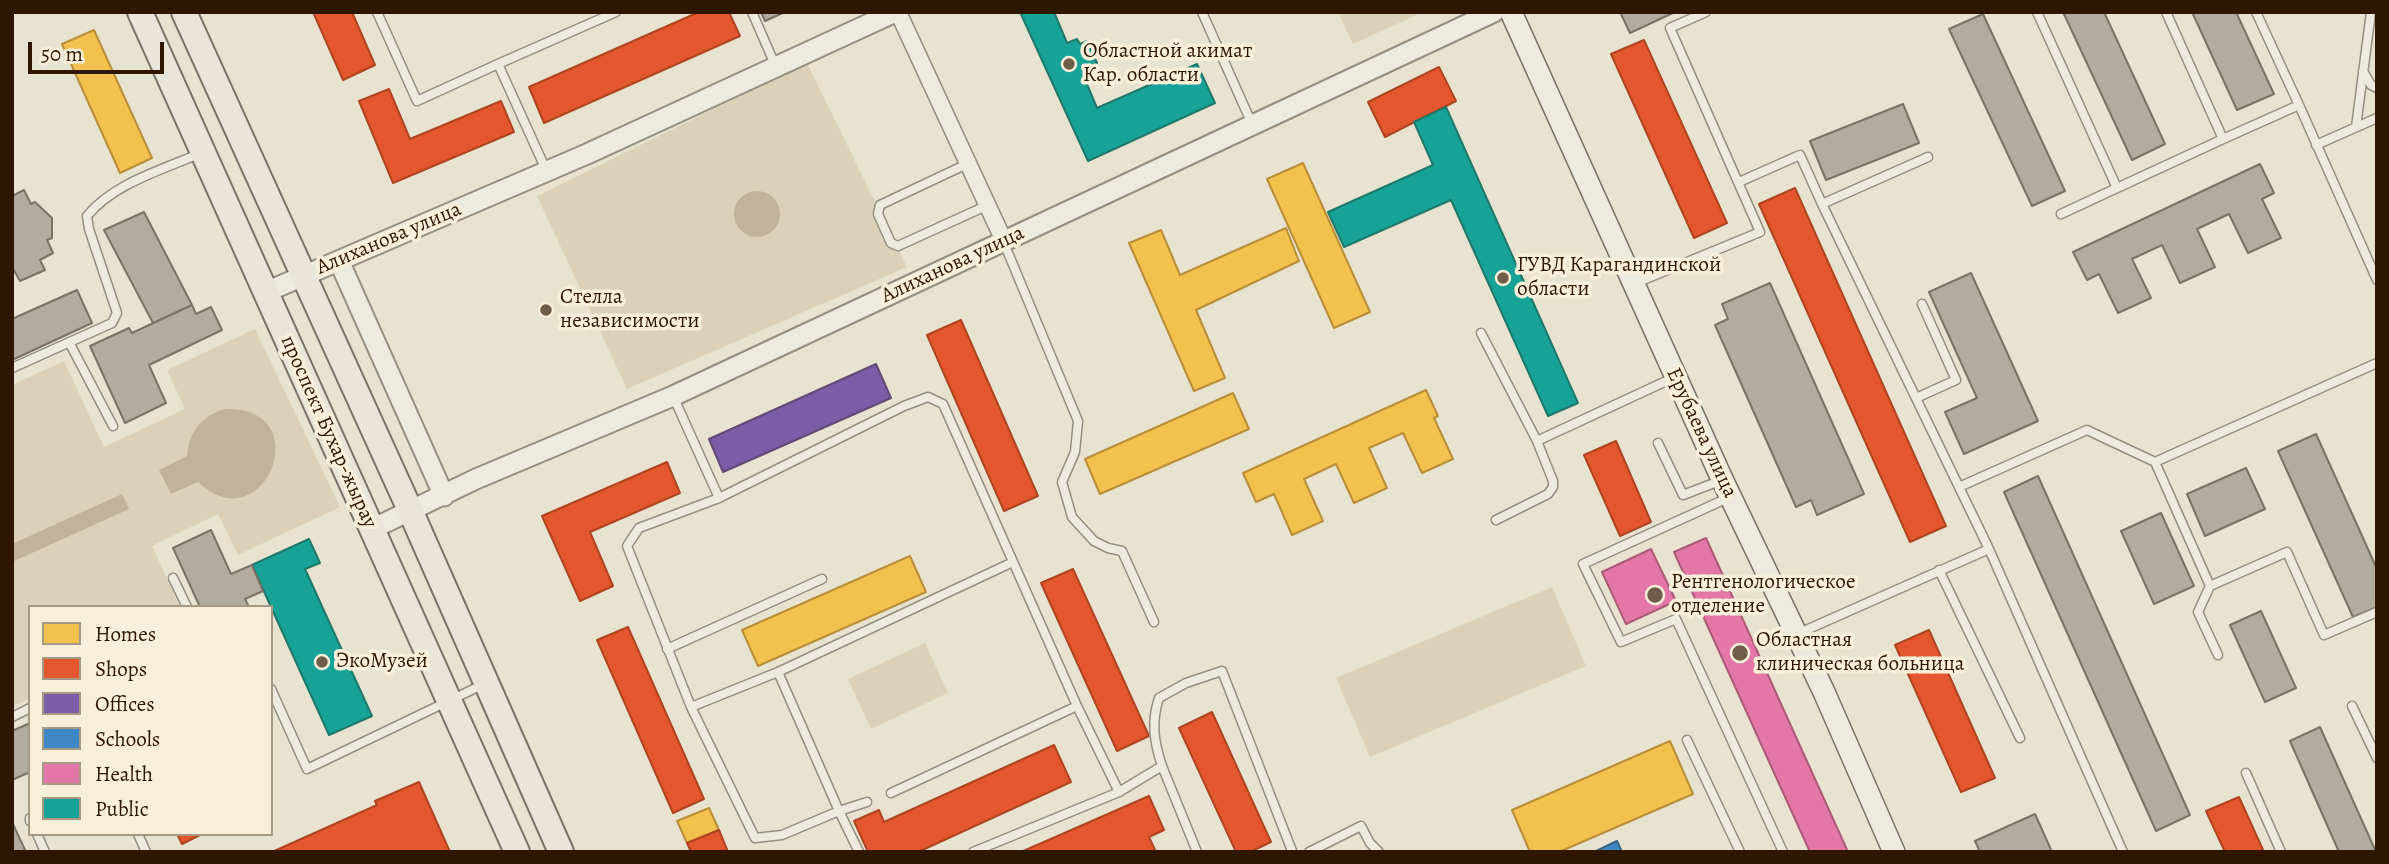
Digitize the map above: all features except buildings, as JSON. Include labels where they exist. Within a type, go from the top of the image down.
[{"type":"main road","name":"проспект Бухар-жырау","points":[[140,12],[517,852]]},
{"type":"main road","name":"проспект Бухар-жырау","points":[[184,12],[410,510],[561,852]]},
{"type":"main road","name":"Ерубаева улица","points":[[1511,12],[1675,377],[1796,634],[1894,852]]},
{"type":"street","name":"Алиханова улица","points":[[372,529],[476,480],[673,396],[1494,12]]},
{"type":"street","name":"Алиханова улица","points":[[266,292],[547,172],[889,14]]},
{"type":"street","points":[[889,14],[967,163],[1004,241]]},
{"type":"street","points":[[339,261],[444,496]]},
{"type":"lane","points":[[377,12],[417,101],[616,12]]},
{"type":"lane","points":[[752,12],[777,68]]},
{"type":"lane","points":[[1202,12],[1253,126]]},
{"type":"lane","points":[[1633,284],[1760,232],[1670,28],[1706,12]]},
{"type":"lane","points":[[2037,12],[2117,188]]},
{"type":"lane","points":[[2166,12],[2223,139]]},
{"type":"lane","points":[[2256,12],[2377,280]]},
{"type":"lane","points":[[2356,127],[2371,12]]},
{"type":"lane","points":[[498,64],[547,172]]},
{"type":"lane","points":[[2363,71],[2371,85],[2377,89]]},
{"type":"lane","points":[[2061,214],[2299,105]]},
{"type":"lane","points":[[2316,145],[2377,118]]},
{"type":"lane","points":[[12,368],[112,323],[117,313],[87,216],[95,206],[115,191],[202,152]]},
{"type":"lane","points":[[1738,182],[1800,155],[1989,548],[2123,852]]},
{"type":"lane","points":[[1822,204],[1927,157]]},
{"type":"lane","points":[[967,163],[880,205],[878,214],[891,243],[898,246],[986,206]]},
{"type":"lane","points":[[1004,241],[1078,421],[1074,452],[1062,482],[1072,517],[1094,541],[1122,551],[1154,622]]},
{"type":"lane","points":[[1916,398],[1956,380],[1922,304]]},
{"type":"lane","points":[[1480,332],[1537,441],[1553,481],[1553,487],[1548,494],[1496,520]]},
{"type":"lane","points":[[69,342],[113,426]]},
{"type":"lane","points":[[2155,462],[2377,363]]},
{"type":"lane","points":[[1537,441],[1675,377]]},
{"type":"lane","points":[[673,396],[719,498]]},
{"type":"lane","points":[[867,802],[782,835],[755,838],[691,707],[627,546],[639,528],[719,498],[904,405],[928,397],[943,404],[1077,706],[1119,792]]},
{"type":"lane","points":[[1959,487],[2087,430],[2155,462],[2210,586]]},
{"type":"lane","points":[[1658,443],[1683,495],[1726,488]]},
{"type":"lane","points":[[1726,488],[1583,564],[1620,642],[1676,619],[1783,852]]},
{"type":"lane","points":[[1796,634],[1989,548]]},
{"type":"lane","points":[[2218,655],[2198,612],[2210,586],[2287,552],[2324,635],[2377,612]]},
{"type":"lane","points":[[691,707],[778,672],[1013,562]]},
{"type":"lane","points":[[1939,570],[2020,738]]},
{"type":"lane","points":[[173,578],[186,605]]},
{"type":"lane","points":[[667,649],[822,579]]},
{"type":"lane","points":[[1197,852],[1158,754],[1153,717],[1159,698],[1186,683],[1222,671],[1292,852]]},
{"type":"lane","points":[[778,672],[859,852]]},
{"type":"lane","points":[[273,693],[307,769],[486,683]]},
{"type":"lane","points":[[891,793],[1077,706]]},
{"type":"lane","points":[[2352,706],[2377,758]]},
{"type":"lane","points":[[12,717],[28,709]]},
{"type":"lane","points":[[1687,740],[1740,852]]},
{"type":"lane","points":[[973,852],[1119,792],[1162,766]]},
{"type":"lane","points":[[2246,773],[2281,852]]},
{"type":"lane","points":[[1309,852],[1361,826],[1370,843],[1380,852]]},
{"type":"lane","points":[[38,836],[45,852]]},
{"type":"lane","points":[[139,836],[146,852]]},
{"type":"shaded area","points":[[1338,12],[1423,12],[1353,44]]},
{"type":"shaded area","points":[[807,63],[907,267],[627,389],[537,196]]},
{"type":"shaded area","points":[[757,191],[773,198],[780,214],[773,230],[757,237],[741,230],[734,214],[741,198]]},
{"type":"shaded area","points":[[255,329],[340,507],[238,555],[218,514],[152,546],[179,605],[28,605],[28,699],[12,707],[12,385],[64,361],[104,447],[185,409],[167,370]]},
{"type":"shaded area","points":[[225,409],[254,414],[270,428],[276,447],[272,468],[261,486],[243,497],[222,497],[198,482],[171,494],[159,470],[187,456],[190,440],[198,426],[209,416]]},
{"type":"shaded area","points":[[122,494],[129,509],[12,562],[12,544]]},
{"type":"shaded area","points":[[1552,587],[1586,666],[1370,757],[1336,678]]},
{"type":"shaded area","points":[[925,643],[948,693],[871,729],[848,679]]},
{"type":"place","name":"Областной акимат Кар. области","points":[[1069,64]]},
{"type":"place","name":"ГУВД Карагандинской области","points":[[1503,278]]},
{"type":"place","name":"Стелла независимости","points":[[546,310]]},
{"type":"place","name":"Рентгенологическое отделение","points":[[1655,595]]},
{"type":"place","name":"Областная клиническая больница","points":[[1740,653]]},
{"type":"place","name":"ЭкоМузей","points":[[322,662]]}]
